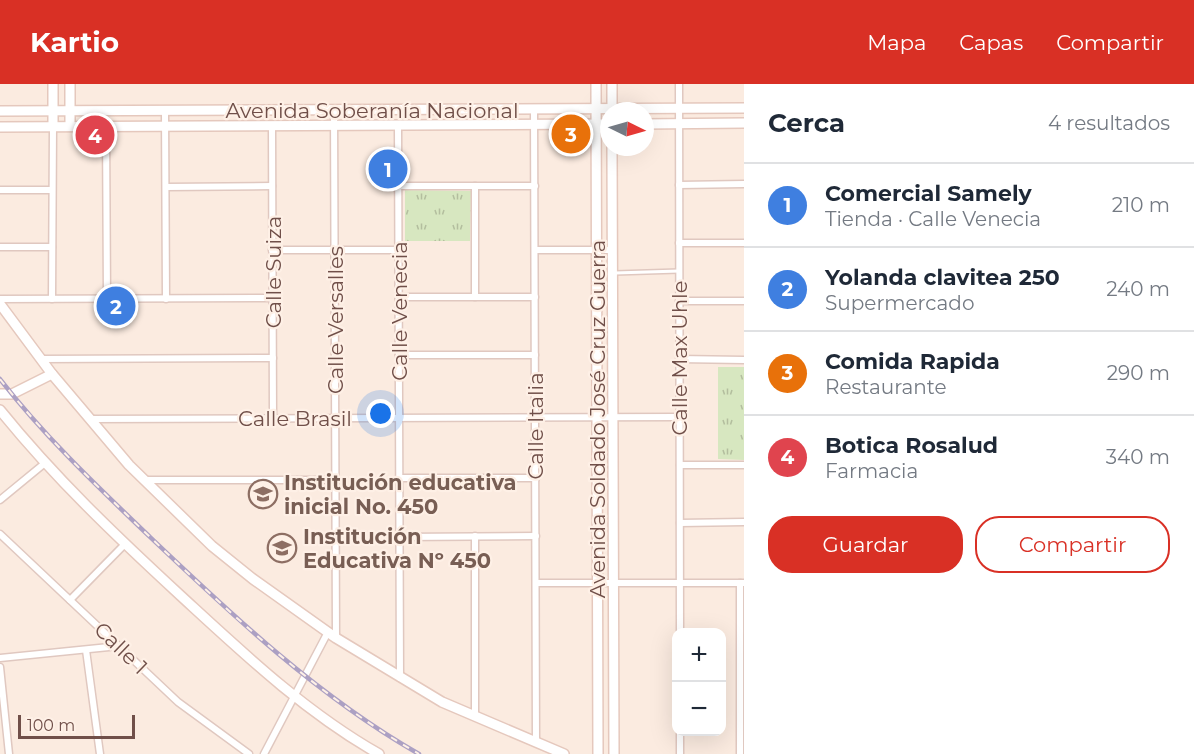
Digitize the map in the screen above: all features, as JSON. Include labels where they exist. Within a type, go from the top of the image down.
[{"type":"street","points":[[52,299],[53,84]]},
{"type":"street","points":[[70,84],[70,126]]},
{"type":"street","name":"Avenida Soldado José Cruz Guerra","points":[[596,84],[598,754]]},
{"type":"street","points":[[612,84],[612,102]]},
{"type":"street","name":"Calle Max Uhle","points":[[679,84],[680,628]]},
{"type":"street","name":"Avenida Soberanía Nacional","points":[[654,109],[744,108]]},
{"type":"street","name":"Calle Italia","points":[[534,109],[536,743]]},
{"type":"street","name":"Avenida Soberanía Nacional","points":[[0,111],[600,109]]},
{"type":"street","name":"Calle Versalles","points":[[334,110],[336,638]]},
{"type":"street","points":[[165,111],[166,299]]},
{"type":"street","points":[[654,124],[744,123]]},
{"type":"street","name":"Avenida Soberanía Nacional","points":[[0,127],[600,124]]},
{"type":"street","name":"Calle Suiza","points":[[272,125],[273,418]]},
{"type":"street","name":"Calle Venecia","points":[[398,125],[400,678]]},
{"type":"street","points":[[106,126],[107,299]]},
{"type":"street","name":"Avenida Soldado José Cruz Guerra","points":[[612,156],[614,754]]},
{"type":"street","points":[[679,185],[744,184]]},
{"type":"street","points":[[166,187],[272,186]]},
{"type":"street","points":[[398,186],[535,186]]},
{"type":"street","points":[[475,186],[475,297]]},
{"type":"street","points":[[0,190],[51,190]]},
{"type":"street","points":[[679,243],[744,243]]},
{"type":"street","points":[[0,247],[52,247]]},
{"type":"street","points":[[272,250],[399,250]]},
{"type":"street","points":[[535,250],[612,250]]},
{"type":"street","points":[[399,297],[535,297]]},
{"type":"street","points":[[0,299],[273,298]]},
{"type":"street","points":[[679,302],[744,301]]},
{"type":"street","points":[[0,304],[52,375],[90,419],[144,480],[212,546],[336,638],[400,678],[475,718],[564,754]]},
{"type":"street","points":[[399,355],[535,355]]},
{"type":"street","points":[[41,359],[273,358]]},
{"type":"street","points":[[679,359],[744,360]]},
{"type":"street","points":[[0,394],[12,394],[52,375]]},
{"type":"street","points":[[0,410],[45,464],[125,544],[258,668],[355,740],[379,754]]},
{"type":"street","name":"Calle Brasil","points":[[90,419],[680,417]]},
{"type":"street","points":[[0,500],[45,464]]},
{"type":"street","points":[[680,465],[744,465]]},
{"type":"street","points":[[399,478],[536,478]]},
{"type":"street","points":[[144,480],[336,480]]},
{"type":"street","points":[[680,523],[744,522]]},
{"type":"street","name":"Calle 1","points":[[0,534],[178,702],[249,754]]},
{"type":"street","points":[[475,536],[475,718]]},
{"type":"street","points":[[400,537],[536,536]]},
{"type":"street","points":[[70,600],[125,544]]},
{"type":"street","points":[[536,583],[742,583],[740,754]]},
{"type":"street","points":[[264,754],[328,632]]},
{"type":"street","points":[[0,658],[119,646]]},
{"type":"street","points":[[86,650],[100,754]]},
{"type":"street","points":[[0,667],[9,754]]},
{"type":"street","points":[[680,736],[680,754]]},
{"type":"lane","points":[[612,273],[679,272]]},
{"type":"green space","points":[[405,190],[471,191],[470,241],[405,241]]},
{"type":"green space","points":[[718,367],[744,367],[744,460],[718,459]]},
{"type":"railway","points":[[0,379],[53,441],[91,480],[245,625],[346,707],[419,754]]},
{"type":"place","name":"Comida Rapida","points":[[571,134]]},
{"type":"place","name":"Botica Rosalud","points":[[95,135]]},
{"type":"place","name":"Comercial Samely","points":[[388,169]]},
{"type":"place","name":"Yolanda clavitea 250","points":[[116,306]]},
{"type":"place","name":"Institución educativa inicial No. 450","points":[[263,494]]},
{"type":"place","name":"Institución Educativa Nº 450","points":[[282,548]]}]
